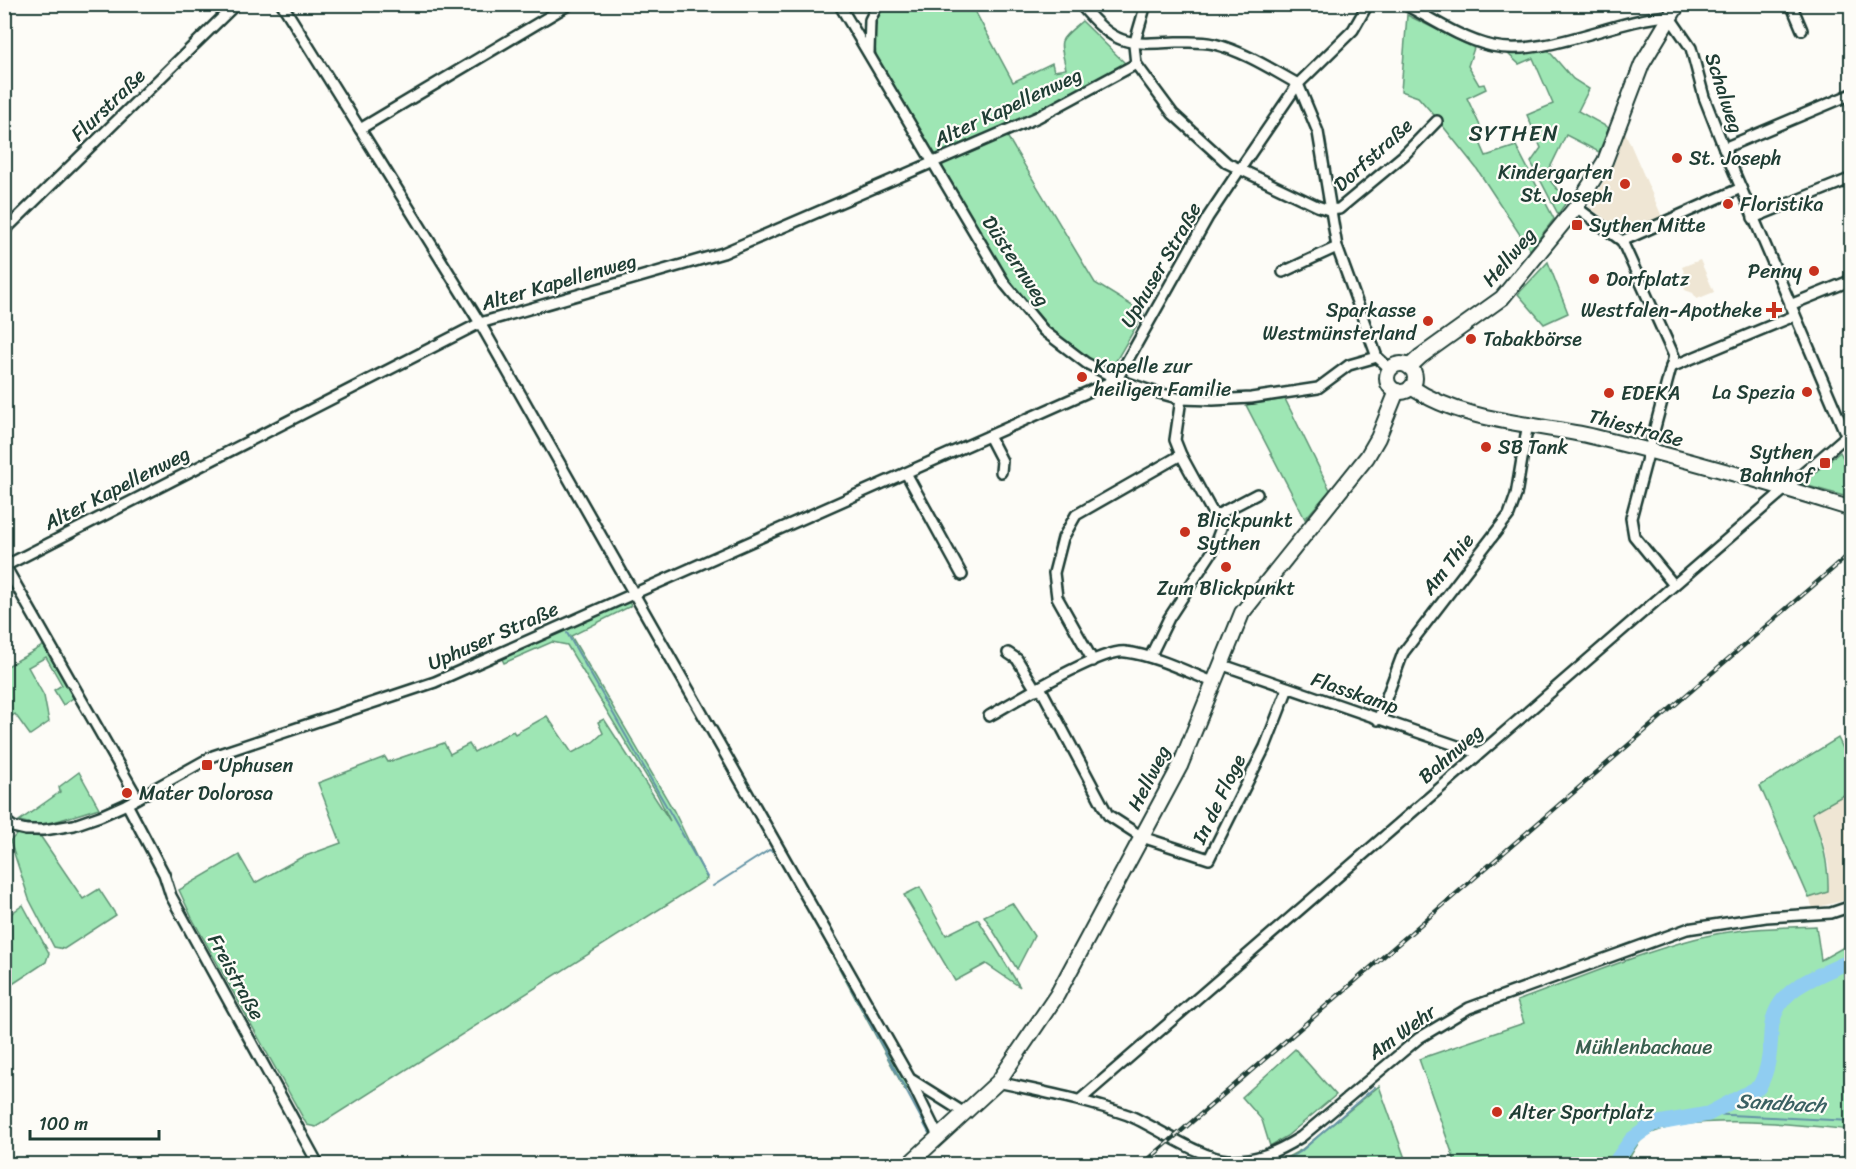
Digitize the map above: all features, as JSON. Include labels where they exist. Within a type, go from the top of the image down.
[{"type":"street","name":"Flurstraße","points":[[4,231],[236,4]]},
{"type":"street","points":[[282,4],[480,323],[910,1079],[939,1138]]},
{"type":"street","points":[[360,129],[570,4]]},
{"type":"street","name":"Düsternweg","points":[[839,4],[983,250],[1026,312],[1064,348],[1117,379],[1181,399],[1251,398],[1318,388],[1349,365],[1377,357]]},
{"type":"street","points":[[869,54],[870,20],[878,4]]},
{"type":"street","points":[[1080,4],[1105,31],[1134,45],[1196,41],[1213,44],[1242,55],[1298,84]]},
{"type":"street","points":[[1146,4],[1134,45],[1136,63],[1173,114],[1227,163],[1329,210]]},
{"type":"street","name":"Uphuser Straße","points":[[4,820],[13,827],[26,830],[44,830],[74,825],[127,804],[213,756],[435,682],[1117,379],[1208,217],[1240,169],[1298,84],[1353,30],[1368,4]]},
{"type":"street","points":[[1404,4],[1466,37],[1494,46],[1544,45],[1674,10]]},
{"type":"street","points":[[1791,4],[1802,30]]},
{"type":"street","name":"Schalweg","points":[[1674,10],[1690,48],[1704,97],[1724,148],[1794,316],[1849,434],[1851,449]]},
{"type":"street","name":"Hellweg","points":[[1409,367],[1502,298],[1576,207],[1605,160],[1642,64],[1674,10]]},
{"type":"street","name":"Alter Kapellenweg","points":[[5,565],[480,323],[723,253],[1038,117],[1136,63]]},
{"type":"street","name":"Dorfstraße","points":[[1298,84],[1318,132],[1326,171],[1329,210],[1337,247],[1377,357],[1390,369]]},
{"type":"street","points":[[1724,148],[1851,94]]},
{"type":"street","name":"Dorfstraße","points":[[1329,210],[1339,208],[1404,155],[1437,121]]},
{"type":"street","points":[[1753,218],[1851,178]]},
{"type":"street","points":[[1622,241],[1741,188]]},
{"type":"street","points":[[1576,207],[1622,241],[1674,356],[1632,508],[1634,536],[1674,585]]},
{"type":"street","points":[[1283,272],[1337,247]]},
{"type":"street","points":[[1790,305],[1851,280]]},
{"type":"street","points":[[1671,367],[1794,316]]},
{"type":"street","points":[[1399,364],[1409,367],[1414,377],[1404,389],[1388,382],[1390,369],[1399,364]]},
{"type":"street","name":"Hellweg","points":[[909,1164],[966,1114],[998,1082],[1057,995],[1180,766],[1242,613],[1367,457],[1404,389]]},
{"type":"street","name":"Thiestraße","points":[[1404,389],[1470,412],[1647,451],[1851,509]]},
{"type":"street","points":[[1150,657],[1168,618],[1212,552],[1221,528],[1175,440],[1181,399]]},
{"type":"street","name":"Am Thie","points":[[1378,720],[1403,653],[1509,515],[1516,495],[1528,423]]},
{"type":"street","name":"Bahnweg","points":[[1080,1100],[1849,434]]},
{"type":"street","points":[[989,436],[1002,461],[1001,472]]},
{"type":"street","points":[[1093,661],[1057,597],[1054,573],[1063,538],[1076,515],[1181,455]]},
{"type":"street","points":[[906,472],[962,575]]},
{"type":"street","points":[[1215,516],[1257,494]]},
{"type":"street","points":[[5,565],[137,797]]},
{"type":"street","points":[[989,716],[1038,688],[1093,661],[1123,651],[1150,657],[1213,682]]},
{"type":"street","points":[[1008,653],[1017,659],[1038,688],[1108,815],[1142,837]]},
{"type":"street","name":"Flasskamp","points":[[1220,664],[1478,753]]},
{"type":"street","name":"In de Floge","points":[[1142,837],[1209,859],[1265,747],[1288,688]]},
{"type":"street","name":"Freistraße","points":[[127,804],[165,874],[171,896],[318,1164]]},
{"type":"street","name":"Am Wehr","points":[[998,1082],[1080,1100],[1130,1116],[1211,1157],[1226,1160],[1257,1159],[1281,1150],[1301,1137],[1419,1038],[1469,1008],[1687,929],[1766,917],[1831,912],[1851,906]]},
{"type":"street","points":[[910,1079],[966,1114]]},
{"type":"shaded area","name":"Kindergarten St. Joseph","points":[[1625,132],[1663,219],[1625,234],[1589,207],[1615,161]]},
{"type":"shaded area","points":[[1700,260],[1714,292],[1697,299],[1693,293],[1685,290],[1687,280],[1682,267]]},
{"type":"shaded area","points":[[1851,790],[1851,899],[1813,908],[1809,898],[1828,892],[1829,867],[1823,841],[1811,813]]},
{"type":"green space","points":[[882,5],[926,5],[929,8],[935,5],[988,5],[975,11],[1013,82],[1052,63],[1054,71],[1066,69],[1062,41],[1082,21],[1126,64],[1039,114],[940,157],[932,155],[877,60],[873,34]]},
{"type":"green space","points":[[1407,15],[1474,48],[1468,66],[1479,85],[1484,84],[1486,89],[1467,98],[1481,128],[1475,131],[1486,156],[1516,146],[1554,219],[1530,250],[1477,169],[1434,115],[1418,97],[1401,91]]},
{"type":"green space","points":[[1547,49],[1573,79],[1589,89],[1578,111],[1609,128],[1599,152],[1566,135],[1546,176],[1557,189],[1570,197],[1558,214],[1531,162],[1541,148],[1527,115],[1553,104],[1533,58],[1519,64],[1506,52]]},
{"type":"green space","points":[[1007,136],[1095,283],[1144,313],[1113,366],[1104,369],[1076,351],[1051,331],[1028,307],[991,255],[942,170],[943,163]]},
{"type":"green space","points":[[1548,262],[1568,313],[1544,324],[1518,294]]},
{"type":"green space","points":[[1285,399],[1330,490],[1305,519],[1246,405]]},
{"type":"green space","points":[[1840,452],[1851,473],[1851,498],[1801,484]]},
{"type":"green space","points":[[629,602],[631,606],[571,636],[674,811],[707,879],[316,1127],[307,1125],[192,918],[179,890],[239,855],[255,883],[300,858],[341,843],[318,783],[385,757],[388,762],[444,743],[450,754],[469,744],[474,752],[513,731],[515,734],[547,716],[572,753],[593,742],[603,733],[598,722],[604,719],[670,821],[657,794],[567,645],[552,642],[504,663],[501,657]]},
{"type":"green space","points":[[46,644],[76,696],[63,705],[54,690],[62,685],[46,657],[28,667],[44,696],[49,722],[30,735],[15,714],[5,721],[4,668]]},
{"type":"green space","points":[[1838,738],[1851,765],[1851,791],[1812,813],[1824,852],[1828,892],[1809,898],[1760,786]]},
{"type":"green space","points":[[79,772],[99,808],[41,826],[19,821],[60,792],[59,787]]},
{"type":"green space","points":[[17,834],[41,837],[83,899],[99,889],[116,915],[64,949],[54,947],[29,899],[10,841]]},
{"type":"green space","points":[[920,887],[946,935],[978,919],[1020,987],[986,964],[955,981],[904,895]]},
{"type":"green space","points":[[1012,903],[1034,936],[1017,969],[984,916]]},
{"type":"green space","points":[[23,905],[49,953],[46,962],[5,989],[5,918]]},
{"type":"green space","name":"Mühlenbachaue","points":[[1816,926],[1821,960],[1851,943],[1851,1130],[1748,1122],[1691,1124],[1667,1128],[1648,1135],[1638,1144],[1626,1164],[1456,1164],[1419,1059],[1524,1023],[1517,1001],[1649,952],[1709,935],[1754,929]]},
{"type":"green space","points":[[829,942],[909,1088],[905,1090],[826,944]]},
{"type":"green space","points":[[1295,1049],[1336,1095],[1287,1136],[1270,1146],[1262,1120],[1242,1097]]},
{"type":"green space","points":[[1379,1086],[1407,1164],[1275,1164],[1301,1150]]},
{"type":"waterway","points":[[567,633],[707,877]]},
{"type":"waterway","points":[[713,886],[769,850],[778,853]]},
{"type":"waterway","points":[[812,916],[929,1133]]},
{"type":"waterway","points":[[1614,1164],[1632,1139],[1653,1124],[1708,1114],[1759,1087],[1767,1067],[1774,1017],[1779,1005],[1799,986],[1852,960]]},
{"type":"waterway","points":[[1280,1164],[1300,1152],[1375,1087]]},
{"type":"waterway","name":"Sandbach","points":[[1708,1114],[1852,1121]]},
{"type":"railway","points":[[1143,1164],[1852,552]]},
{"type":"place","name":"St. Joseph","points":[[1677,158]]},
{"type":"place","name":"Kindergarten St. Joseph","points":[[1625,184]]},
{"type":"place","name":"Floristika","points":[[1728,204]]},
{"type":"place","name":"Sythen Mitte","points":[[1577,225]]},
{"type":"place","name":"Penny","points":[[1814,271]]},
{"type":"place","name":"Dorfplatz","points":[[1594,279]]},
{"type":"place","name":"Westfalen-Apotheke","points":[[1774,310]]},
{"type":"place","name":"Sparkasse Westmünsterland","points":[[1428,321]]},
{"type":"place","name":"Tabakbörse","points":[[1471,339]]},
{"type":"place","name":"Kapelle zur heiligen Familie","points":[[1082,377]]},
{"type":"place","name":"La Spezia","points":[[1807,392]]},
{"type":"place","name":"EDEKA","points":[[1609,393]]},
{"type":"place","name":"SB Tank","points":[[1486,447]]},
{"type":"place","name":"Sythen Bahnhof","points":[[1825,463]]},
{"type":"place","name":"Blickpunkt Sythen","points":[[1185,532]]},
{"type":"place","name":"Zum Blickpunkt","points":[[1226,567]]},
{"type":"place","name":"Uphusen","points":[[207,765]]},
{"type":"place","name":"Mater Dolorosa","points":[[127,793]]},
{"type":"place","name":"Alter Sportplatz","points":[[1497,1112]]},
{"type":"district","name":"SYTHEN","points":[[1514,133]]}]
